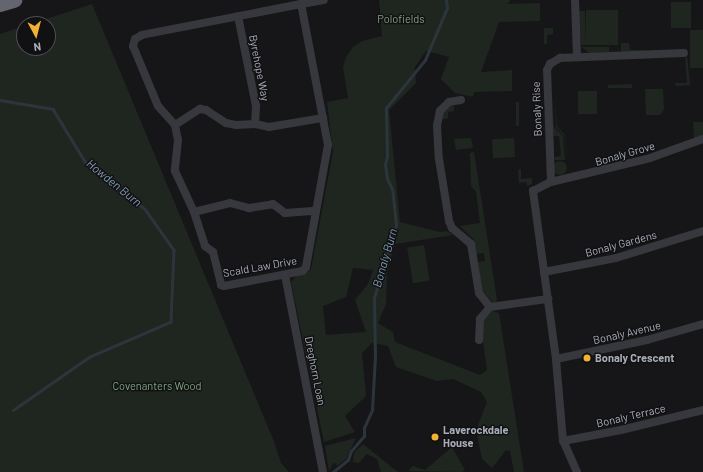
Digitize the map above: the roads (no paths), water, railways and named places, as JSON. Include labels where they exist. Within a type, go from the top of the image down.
[{"type":"highway","points":[[0,4],[14,0]]},
{"type":"street","points":[[323,118],[269,127],[255,124],[236,125],[226,123],[206,110],[200,109],[175,125],[158,106],[133,46],[136,39],[142,35],[324,0]]},
{"type":"street","points":[[575,0],[577,57]]},
{"type":"street","name":"Scald Law Drive","points":[[175,125],[178,140],[175,171],[194,212],[205,246],[213,252],[221,285],[285,275],[305,269],[327,157],[323,118],[301,4]]},
{"type":"street","name":"Byrehope Way","points":[[238,16],[256,106],[255,124]]},
{"type":"street","name":"Bonaly Rise","points":[[551,182],[547,70],[560,58],[684,54]]},
{"type":"street","points":[[461,100],[449,102],[440,111],[437,125],[439,159],[449,221],[452,228],[471,244],[479,293],[490,307]]},
{"type":"street","name":"Bonaly Grove","points":[[551,182],[650,158],[703,139]]},
{"type":"street","points":[[551,182],[536,188],[532,195],[556,359],[563,441],[577,472]]},
{"type":"street","points":[[194,212],[230,203],[249,208],[273,204],[285,213],[316,211]]},
{"type":"street","name":"Bonaly Gardens","points":[[544,272],[616,258],[703,231]]},
{"type":"street","name":"Dreghorn Loan","points":[[285,275],[322,470]]},
{"type":"street","points":[[479,340],[480,319],[490,307],[548,299]]},
{"type":"street","name":"Bonaly Avenue","points":[[556,359],[647,340],[703,324]]},
{"type":"street","name":"Bonaly Terrace","points":[[563,441],[621,430],[703,410]]},
{"type":"waterway","name":"Bonaly Burn","points":[[333,472],[348,460],[351,451],[364,436],[364,428],[372,410],[375,357],[374,298],[396,225],[392,189],[387,179],[385,164],[387,157],[386,108],[425,60],[447,8],[446,0]]},
{"type":"waterway","name":"Howden Burn","points":[[0,100],[53,109],[86,163],[145,209],[174,250],[171,322],[90,357],[14,410]]},
{"type":"place","name":"Bonaly Crescent","points":[[587,358]]},
{"type":"place","name":"Laverockdale House","points":[[435,437]]},
{"type":"park label","name":"Polofields","points":[[401,19]]},
{"type":"park label","name":"Covenanters Wood","points":[[157,386]]}]
